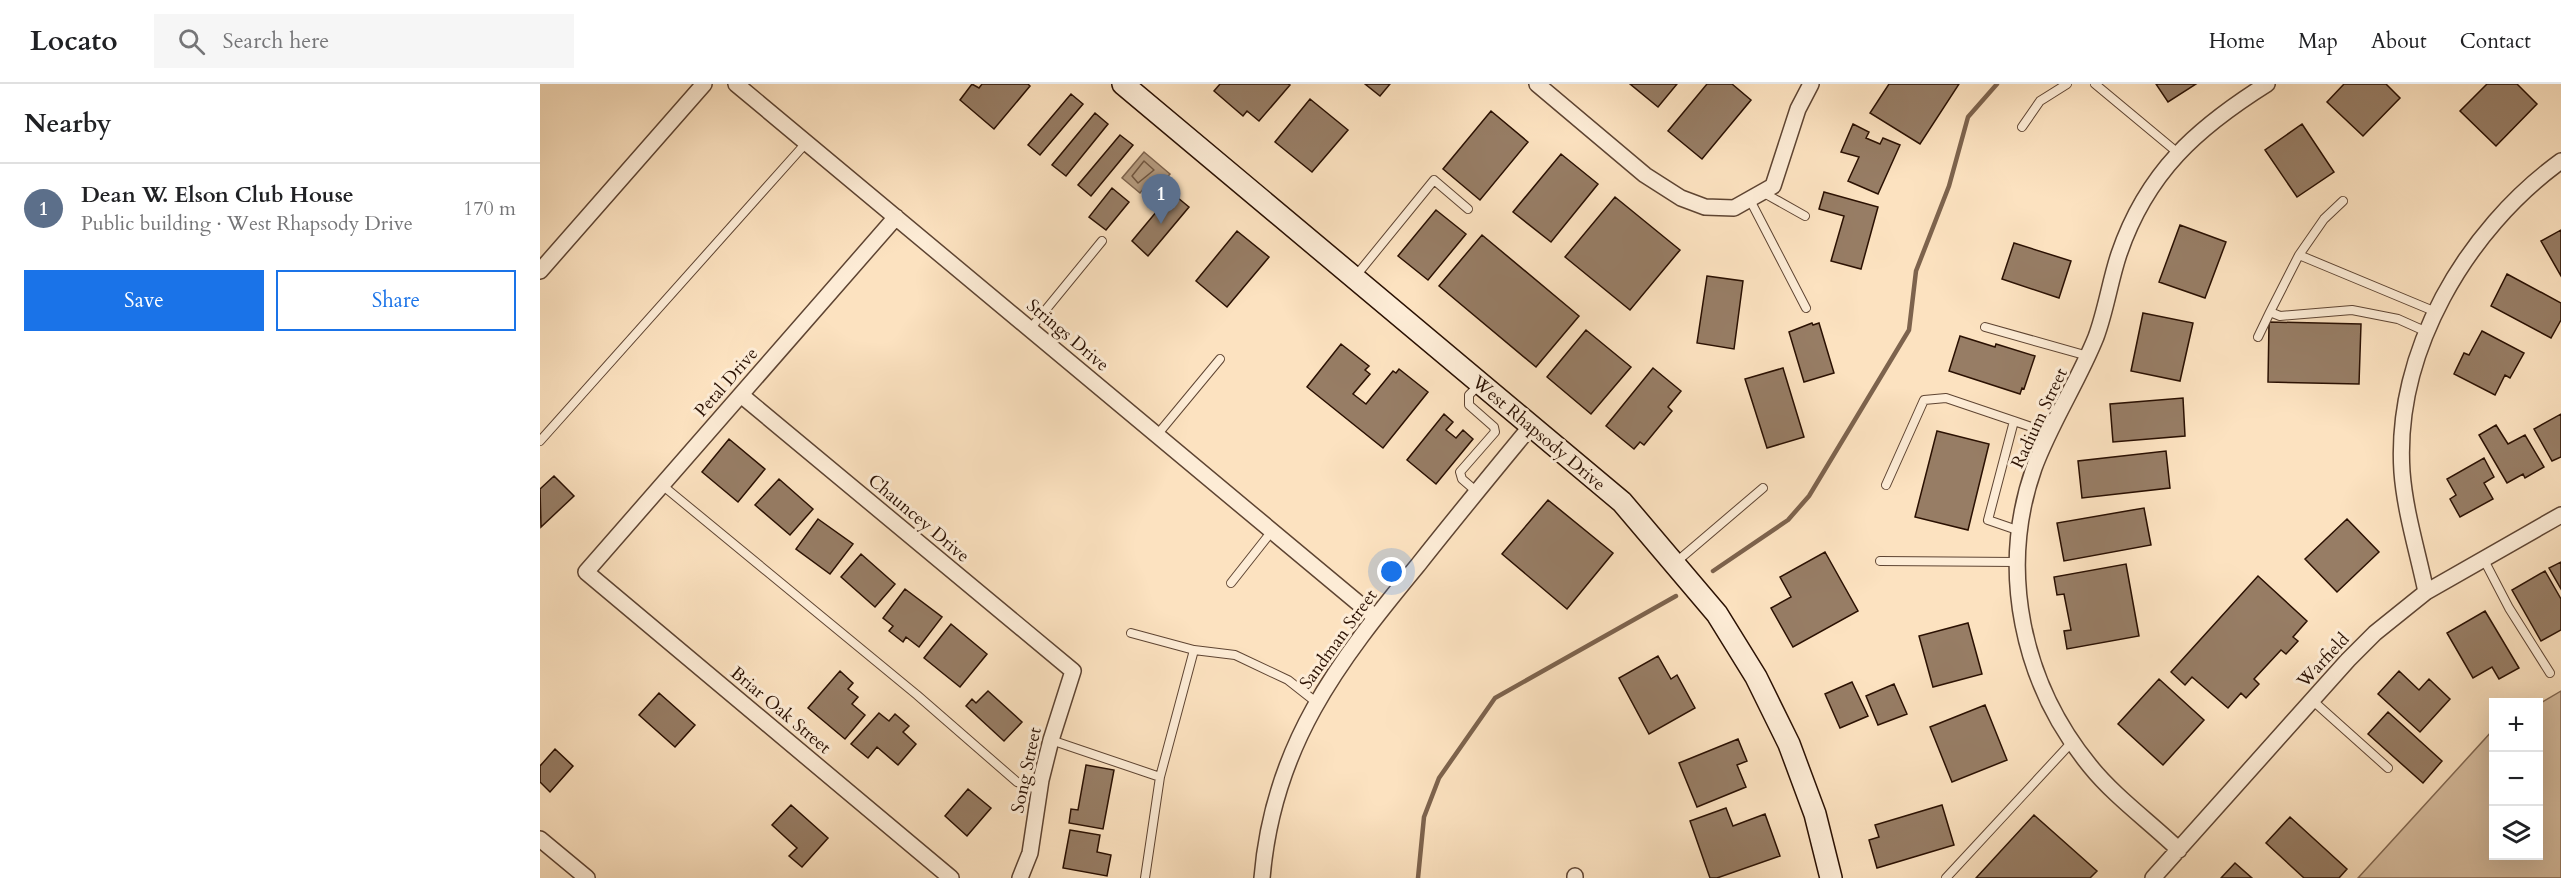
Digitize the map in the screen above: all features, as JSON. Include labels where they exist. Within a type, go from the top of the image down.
[{"type":"street","points":[[540,271],[704,84]]},
{"type":"street","name":"Strings Drive","points":[[736,84],[1375,617]]},
{"type":"street","name":"West Rhapsody Drive","points":[[1123,84],[1622,502],[1717,614],[1756,677],[1793,754],[1815,814],[1831,878]]},
{"type":"street","points":[[1537,84],[1645,175],[1681,198],[1705,207],[1734,208],[1773,186],[1798,109],[1811,84]]},
{"type":"street","name":"Radium Street","points":[[2179,850],[2113,790],[2072,742],[2041,687],[2030,657],[2018,594],[2019,531],[2034,469],[2098,332],[2118,254],[2130,226],[2155,182],[2178,153],[2202,129],[2226,110],[2267,84]]},
{"type":"street","points":[[2427,592],[2406,502],[2402,444],[2410,383],[2427,332],[2460,270],[2486,233],[2516,200],[2561,161]]},
{"type":"street","name":"Petal Drive","points":[[586,572],[896,217]]},
{"type":"street","name":"Chauncey Drive","points":[[741,395],[1073,671]]},
{"type":"street","name":"Sandman Street","points":[[1262,878],[1272,813],[1284,771],[1301,730],[1316,702],[1342,659],[1531,426]]},
{"type":"street","name":"Warfield","points":[[2153,878],[2375,633],[2427,592],[2561,515]]},
{"type":"street","name":"Briar Oak Street","points":[[586,572],[951,878]]},
{"type":"street","name":"Song Street","points":[[1020,878],[1030,853],[1051,740],[1073,671]]},
{"type":"street","points":[[540,839],[587,878]]},
{"type":"lane","points":[[2022,127],[2040,101],[2067,84]]},
{"type":"lane","points":[[2095,84],[2178,153]]},
{"type":"lane","points":[[540,441],[807,142]]},
{"type":"lane","points":[[1354,278],[1434,180],[1468,209]]},
{"type":"lane","points":[[1757,196],[1805,216]]},
{"type":"lane","points":[[1757,196],[1806,308]]},
{"type":"lane","points":[[2258,337],[2299,255],[2324,219],[2343,201]]},
{"type":"lane","points":[[1030,329],[1102,241]]},
{"type":"lane","points":[[2299,255],[2436,312]]},
{"type":"lane","points":[[2270,312],[2280,316],[2352,310],[2398,320],[2427,332]]},
{"type":"lane","points":[[1985,327],[2088,356]]},
{"type":"lane","points":[[1157,435],[1220,359]]},
{"type":"lane","points":[[1477,492],[1462,479],[1460,472],[1495,432],[1494,427],[1468,405],[1470,395],[1480,384]]},
{"type":"lane","points":[[1886,485],[1924,400],[1946,398],[2049,433]]},
{"type":"lane","points":[[2014,421],[1988,520],[2019,531]]},
{"type":"lane","points":[[662,485],[908,688],[1017,782],[1040,790]]},
{"type":"lane","points":[[1674,564],[1764,488]]},
{"type":"lane","points":[[1231,583],[1272,531]]},
{"type":"lane","points":[[2484,560],[2509,608],[2550,673]]},
{"type":"lane","points":[[1880,561],[2017,562]]},
{"type":"lane","points":[[1131,633],[1194,650],[1235,656],[1288,680],[1316,702]]},
{"type":"lane","points":[[1145,878],[1160,777],[1194,650]]},
{"type":"lane","points":[[2312,700],[2388,768]]},
{"type":"lane","points":[[1051,740],[1160,777]]},
{"type":"lane","points":[[1946,878],[2072,742]]},
{"type":"shaded area","points":[[2561,691],[2561,878],[2358,878],[2489,734],[2489,860],[2543,860],[2543,702]]},
{"type":"water","points":[[1144,152],[1170,174],[1161,184],[1153,177],[1140,193],[1122,178]]},
{"type":"building","points":[[972,84],[979,88],[982,84],[1028,84],[1030,86],[994,129],[960,100]]},
{"type":"building","points":[[1220,84],[1290,85],[1259,121],[1247,111],[1243,116],[1214,91]]},
{"type":"building","points":[[1365,84],[1390,84],[1380,96]]},
{"type":"building","points":[[1630,84],[1677,84],[1658,107]]},
{"type":"building","points":[[1707,84],[1732,84],[1751,100],[1702,159],[1668,131]]},
{"type":"building","points":[[1889,84],[1959,84],[1920,144],[1870,113]]},
{"type":"building","points":[[2156,84],[2196,84],[2168,102]]},
{"type":"building","points":[[2344,84],[2386,84],[2400,98],[2363,136],[2327,102]]},
{"type":"building","points":[[2487,84],[2517,84],[2537,104],[2496,146],[2460,111]]},
{"type":"building","points":[[1071,94],[1083,104],[1040,155],[1028,145]]},
{"type":"building","points":[[1310,99],[1348,130],[1312,172],[1275,142]]},
{"type":"building","points":[[1491,111],[1528,142],[1480,200],[1443,169]]},
{"type":"building","points":[[1095,113],[1108,124],[1066,176],[1052,165]]},
{"type":"building","points":[[1853,124],[1869,132],[1866,138],[1880,144],[1883,138],[1900,145],[1878,194],[1848,181],[1859,157],[1841,152]]},
{"type":"building","points":[[2302,124],[2334,172],[2297,197],[2265,150]]},
{"type":"building","points":[[1120,135],[1133,145],[1091,196],[1078,185]]},
{"type":"building","points":[[1561,154],[1598,184],[1551,242],[1513,212]]},
{"type":"building","points":[[1112,188],[1129,202],[1106,230],[1089,217]]},
{"type":"building","points":[[1824,192],[1878,207],[1861,269],[1831,261],[1844,216],[1819,209]]},
{"type":"building","points":[[1172,193],[1189,207],[1148,256],[1132,241]]},
{"type":"building","points":[[1615,197],[1680,250],[1630,310],[1565,257]]},
{"type":"building","points":[[1436,210],[1466,234],[1428,280],[1398,256]]},
{"type":"building","points":[[2180,225],[2226,242],[2205,298],[2159,282]]},
{"type":"building","points":[[2561,230],[2561,276],[2541,241]]},
{"type":"building","points":[[1237,231],[1269,257],[1227,307],[1196,281]]},
{"type":"building","points":[[1482,235],[1579,316],[1536,367],[1439,286]]},
{"type":"building","points":[[2014,243],[2071,261],[2059,298],[2002,279]]},
{"type":"building","points":[[2507,274],[2561,303],[2561,320],[2551,338],[2491,306]]},
{"type":"building","points":[[1707,276],[1743,281],[1734,349],[1697,343]]},
{"type":"building","points":[[2143,313],[2193,323],[2180,381],[2131,371]]},
{"type":"building","points":[[2269,322],[2361,324],[2359,384],[2268,382]]},
{"type":"building","points":[[1812,323],[1813,325],[1819,323],[1834,373],[1804,382],[1789,332]]},
{"type":"building","points":[[1586,330],[1631,367],[1591,414],[1547,377]]},
{"type":"building","points":[[2482,331],[2524,353],[2510,378],[2505,375],[2495,395],[2454,374],[2464,353],[2469,355]]},
{"type":"building","points":[[1960,336],[2035,356],[2024,389],[2022,388],[2020,394],[1949,371]]},
{"type":"building","points":[[1341,344],[1369,366],[1365,370],[1370,374],[1353,394],[1366,404],[1393,371],[1396,373],[1399,369],[1428,392],[1383,448],[1307,387]]},
{"type":"building","points":[[1653,368],[1681,391],[1668,407],[1672,411],[1644,445],[1640,442],[1634,449],[1606,426]]},
{"type":"building","points":[[1783,368],[1804,437],[1767,448],[1745,379]]},
{"type":"building","points":[[2183,398],[2185,436],[2113,442],[2110,404]]},
{"type":"building","points":[[1444,414],[1453,422],[1446,430],[1456,438],[1463,430],[1473,439],[1436,484],[1407,460]]},
{"type":"building","points":[[2561,414],[2561,457],[2552,461],[2534,429]]},
{"type":"building","points":[[2496,425],[2508,444],[2525,435],[2544,467],[2525,478],[2523,474],[2507,483],[2479,435]]},
{"type":"building","points":[[1937,431],[1989,444],[1968,530],[1915,517]]},
{"type":"building","points":[[729,439],[765,469],[738,502],[702,472]]},
{"type":"building","points":[[2166,451],[2170,488],[2082,498],[2078,461]]},
{"type":"building","points":[[2484,458],[2494,477],[2484,483],[2493,499],[2460,517],[2450,499],[2456,495],[2447,479]]},
{"type":"building","points":[[554,476],[574,496],[541,527],[540,489]]},
{"type":"building","points":[[779,479],[813,509],[790,535],[755,505]]},
{"type":"building","points":[[1548,500],[1613,553],[1567,609],[1502,554]]},
{"type":"building","points":[[2144,508],[2151,545],[2064,561],[2057,523]]},
{"type":"building","points":[[818,519],[853,544],[830,574],[796,549]]},
{"type":"building","points":[[2347,519],[2379,552],[2337,592],[2305,559]]},
{"type":"building","points":[[1825,552],[1858,611],[1793,647],[1771,608],[1791,597],[1780,577]]},
{"type":"building","points":[[861,554],[895,584],[875,607],[841,577]]},
{"type":"building","points":[[2561,562],[2561,589],[2549,568]]},
{"type":"building","points":[[2126,564],[2139,636],[2067,649],[2064,631],[2071,630],[2064,594],[2057,595],[2054,577]]},
{"type":"building","points":[[2545,571],[2561,599],[2561,630],[2541,641],[2512,590]]},
{"type":"building","points":[[2258,576],[2307,621],[2293,637],[2298,641],[2286,654],[2281,650],[2254,679],[2259,684],[2246,698],[2241,693],[2228,708],[2192,677],[2185,685],[2171,672]]},
{"type":"building","points":[[905,589],[942,617],[919,647],[906,637],[903,642],[889,631],[893,626],[883,618]]},
{"type":"building","points":[[2485,611],[2519,668],[2499,679],[2492,667],[2473,678],[2447,633]]},
{"type":"building","points":[[1968,623],[1982,674],[1933,687],[1919,636]]},
{"type":"building","points":[[951,624],[987,654],[960,687],[924,658]]},
{"type":"building","points":[[1658,656],[1671,679],[1677,675],[1695,708],[1649,734],[1619,678]]},
{"type":"building","points":[[840,671],[853,683],[848,689],[858,697],[852,704],[865,715],[845,739],[808,708]]},
{"type":"building","points":[[2399,671],[2419,690],[2429,679],[2450,699],[2420,732],[2378,694]]},
{"type":"building","points":[[2159,679],[2204,720],[2163,765],[2118,724]]},
{"type":"building","points":[[1852,682],[1868,716],[1840,728],[1825,694]]},
{"type":"building","points":[[1894,684],[1907,714],[1878,725],[1866,696]]},
{"type":"building","points":[[988,691],[1022,722],[1004,741],[966,706],[972,699],[976,703]]},
{"type":"building","points":[[659,693],[695,725],[675,747],[639,715]]},
{"type":"building","points":[[1985,705],[2007,760],[1952,782],[1930,727]]},
{"type":"building","points":[[2388,712],[2442,761],[2423,783],[2368,734]]},
{"type":"building","points":[[879,713],[889,721],[895,714],[909,726],[903,732],[916,744],[898,765],[877,747],[868,758],[851,744]]},
{"type":"building","points":[[1738,739],[1747,761],[1737,765],[1746,787],[1697,807],[1679,763]]},
{"type":"building","points":[[555,749],[573,766],[550,792],[540,782],[540,766]]},
{"type":"building","points":[[1086,765],[1114,770],[1103,829],[1069,823],[1071,809],[1078,810]]},
{"type":"building","points":[[968,789],[991,808],[967,836],[945,816]]},
{"type":"building","points":[[791,805],[828,838],[802,867],[789,856],[797,848],[772,825]]},
{"type":"building","points":[[1942,805],[1954,845],[1877,868],[1869,840],[1879,837],[1875,825]]},
{"type":"building","points":[[1726,808],[1733,826],[1765,814],[1780,856],[1717,878],[1710,878],[1690,821]]},
{"type":"building","points":[[2034,815],[2097,871],[2090,878],[1976,878]]},
{"type":"building","points":[[2290,817],[2347,869],[2339,878],[2304,878],[2266,843]]},
{"type":"building","points":[[1070,830],[1100,835],[1097,852],[1111,855],[1107,876],[1063,868]]},
{"type":"building","points":[[2235,863],[2252,878],[2221,878]]},
{"type":"waterway","points":[[1713,571],[1788,520],[1809,496],[1909,330],[1916,271],[1949,186],[1968,117],[1997,84]]},
{"type":"waterway","points":[[1418,878],[1424,817],[1439,778],[1495,698],[1676,596]]},
{"type":"place","name":"Dean W. Elson Club House","points":[[1161,224]]}]
